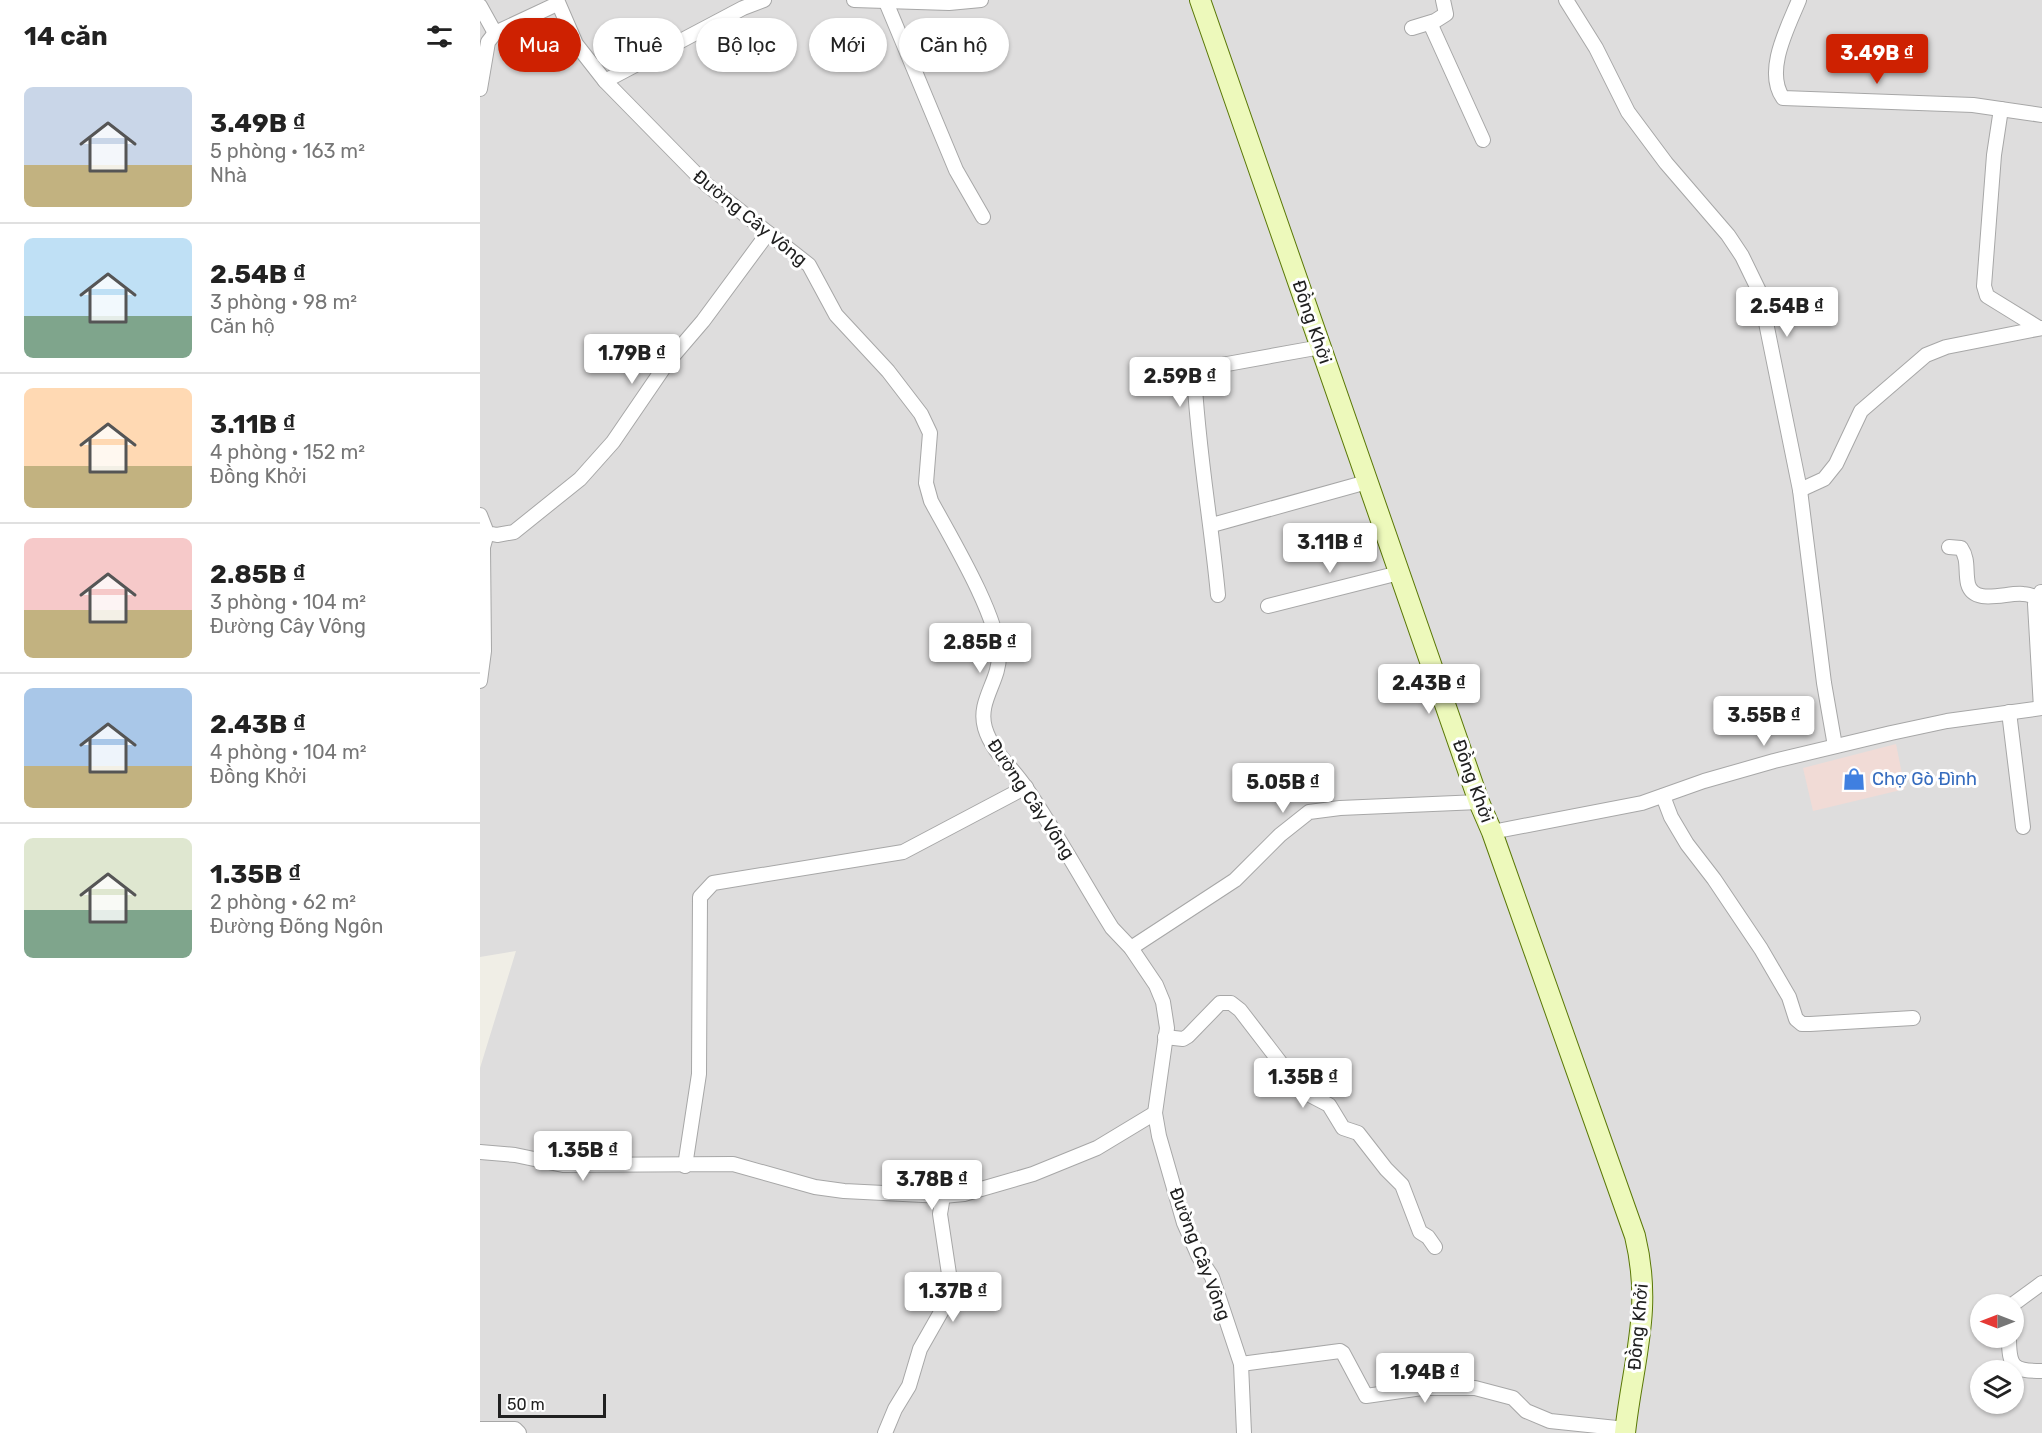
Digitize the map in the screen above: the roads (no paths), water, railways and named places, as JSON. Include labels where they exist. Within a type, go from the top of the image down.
[{"type":"main road","name":"Đồng Khởi","points":[[1203,1],[1367,482],[1635,1236],[1644,1284],[1640,1346],[1625,1431]]},
{"type":"street","points":[[854,0],[950,3],[981,0]]},
{"type":"street","points":[[1412,28],[1430,23],[1446,14],[1443,0]]},
{"type":"street","points":[[1566,0],[1596,48],[1628,112],[1666,164],[1728,235],[1751,272],[1766,315],[1800,490],[1824,683],[1835,746]]},
{"type":"street","points":[[1799,0],[1778,46],[1777,85],[1783,98],[1788,100],[1953,104],[2042,115]]},
{"type":"street","points":[[605,81],[758,1]]},
{"type":"street","points":[[480,89],[488,42],[495,33],[557,2]]},
{"type":"street","name":"Đường Cây Vông","points":[[557,2],[576,44],[605,81],[707,185],[810,265],[836,315],[888,371],[926,423],[930,433],[926,483],[931,501],[981,597],[996,638],[999,655],[998,668],[982,715],[985,730],[991,744],[1026,787],[1107,920],[1131,948],[1156,985],[1163,1002],[1166,1017],[1165,1037],[1155,1113],[1175,1197],[1192,1242],[1218,1293],[1241,1364],[1244,1433]]},
{"type":"street","points":[[886,2],[956,170],[983,217]]},
{"type":"street","points":[[480,6],[495,33]]},
{"type":"street","points":[[1430,23],[1483,140]]},
{"type":"street","points":[[2001,109],[1994,155],[1984,286],[1987,296],[2040,328]]},
{"type":"street","points":[[487,533],[498,535],[514,532],[580,479],[613,442],[662,370],[704,321],[768,233]]},
{"type":"street","points":[[1800,490],[1824,479],[1836,464],[1861,411],[1926,355],[1946,347],[2040,328]]},
{"type":"street","points":[[1218,595],[1212,525],[1197,426],[1194,370],[1321,347]]},
{"type":"street","points":[[1212,525],[1367,482]]},
{"type":"street","points":[[480,515],[487,533],[483,547],[484,651],[480,681]]},
{"type":"street","points":[[1492,832],[1620,807],[1663,796],[1721,776],[1835,746],[1947,721],[2042,708],[2035,604],[2039,594],[1982,596],[1975,593],[1968,585],[1968,563],[1965,553],[1961,548],[1949,547]]},
{"type":"street","points":[[1268,606],[1399,573]]},
{"type":"street","points":[[2008,711],[2023,827]]},
{"type":"street","points":[[685,1166],[699,1074],[700,897],[713,883],[903,852],[1026,787]]},
{"type":"street","points":[[1663,796],[1671,817],[1687,844],[1714,879],[1761,949],[1789,997],[1796,1019],[1802,1024],[1810,1024],[1913,1018]]},
{"type":"street","points":[[1131,948],[1235,880],[1280,835],[1309,812],[1340,807],[1479,802]]},
{"type":"street","points":[[1165,1037],[1183,1039],[1220,1003],[1231,1003],[1240,1010],[1296,1083],[1306,1093],[1329,1105],[1343,1128],[1358,1133],[1367,1142],[1386,1169],[1402,1185],[1420,1232],[1428,1236],[1436,1247]]},
{"type":"street","points":[[480,1152],[515,1155],[562,1166],[733,1164],[825,1188],[943,1196],[964,1194],[1032,1174],[1097,1148],[1155,1113]]},
{"type":"street","points":[[885,1433],[895,1409],[909,1386],[920,1349],[945,1305],[948,1274],[940,1214],[943,1196]]},
{"type":"street","points":[[2024,1297],[2042,1283]]},
{"type":"street","points":[[2009,1348],[2012,1363],[2017,1369],[2042,1371]]},
{"type":"street","points":[[1241,1364],[1340,1351],[1366,1396],[1422,1388],[1475,1388],[1513,1398],[1526,1411],[1550,1421],[1625,1431]]},
{"type":"street","points":[[480,1429],[515,1429],[519,1433]]},
{"type":"place","name":"Chợ Gò Đình","points":[[1854,779]]}]
